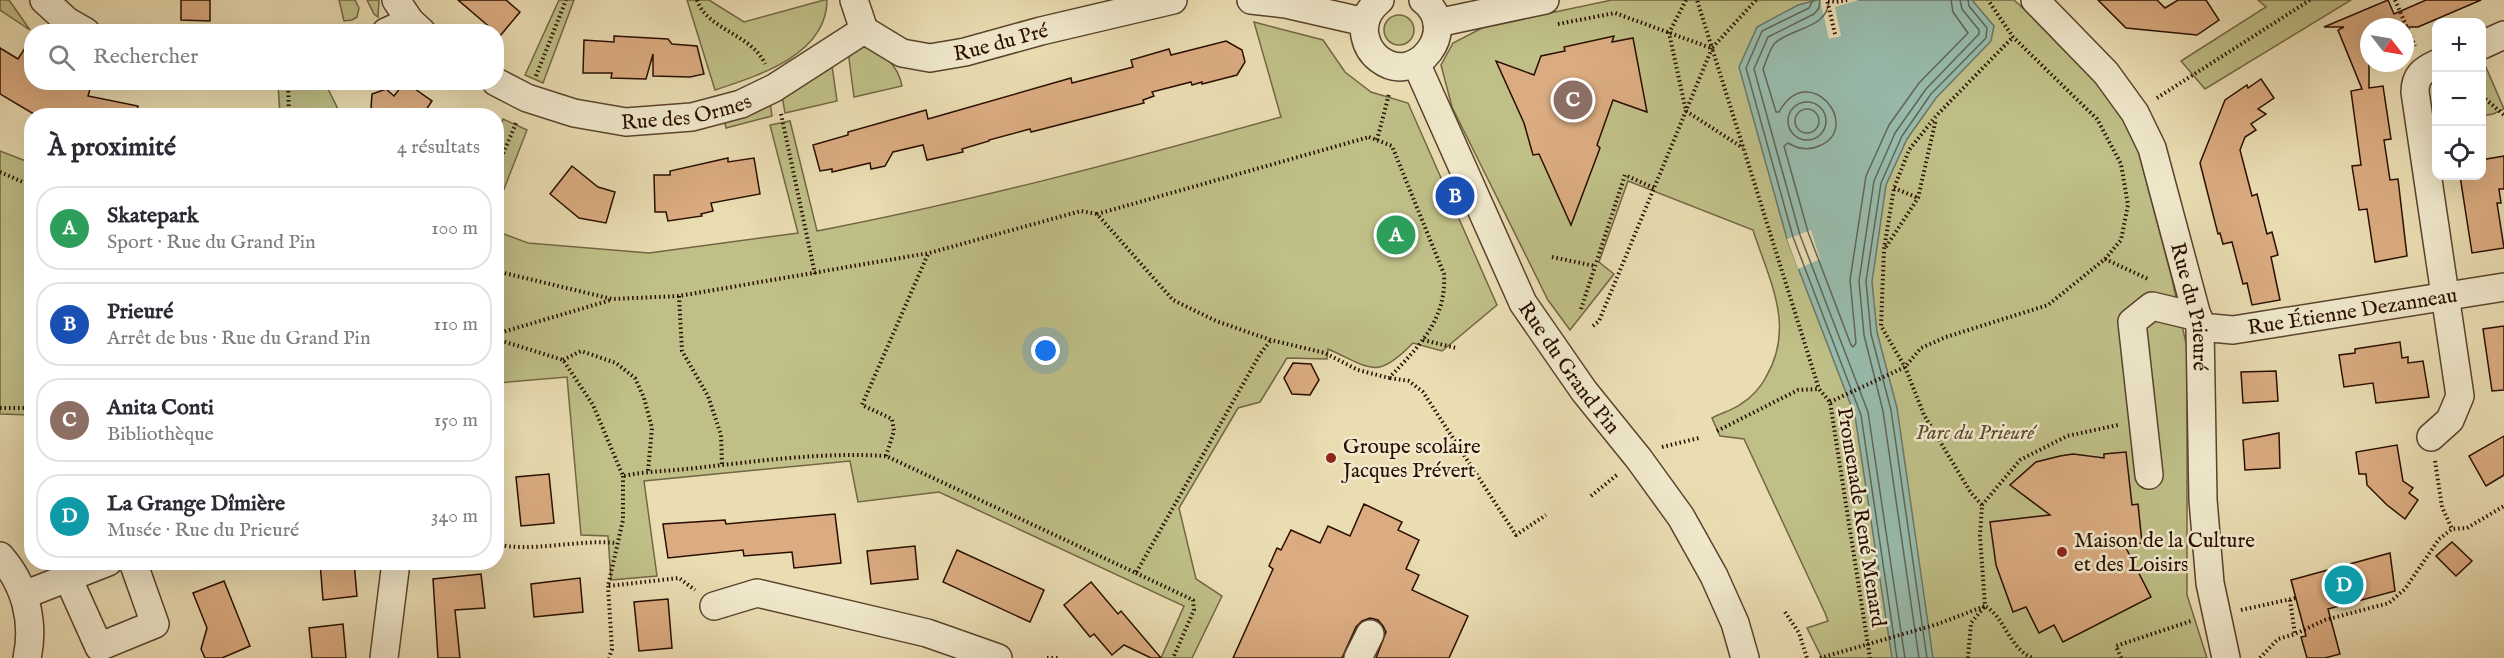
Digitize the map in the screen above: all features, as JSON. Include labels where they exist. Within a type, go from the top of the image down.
[{"type":"street","points":[[44,0],[72,24]]},
{"type":"street","points":[[854,0],[864,30]]},
{"type":"street","name":"Rue du Pré","points":[[864,30],[902,53],[930,58],[965,52],[1041,31],[1173,0]]},
{"type":"street","points":[[1251,0],[1286,4],[1365,22]]},
{"type":"street","points":[[1380,0],[1372,6],[1365,22],[1367,44],[1373,54],[1393,66],[1416,63],[1424,58],[1435,42],[1437,23],[1434,12],[1423,0]]},
{"type":"street","name":"Rue du Prieuré","points":[[2035,0],[2106,73],[2135,113],[2151,148],[2199,322],[2203,500],[2210,583],[2223,647]]},
{"type":"street","points":[[1437,23],[1547,13]]},
{"type":"street","name":"Rue des Ormes","points":[[504,86],[527,98],[574,114],[626,122],[692,117],[741,104],[774,87],[864,30]]},
{"type":"street","points":[[2486,43],[2504,35]]},
{"type":"street","name":"Rue du Grand Pin","points":[[1416,63],[1523,303],[1584,391],[1639,459],[1681,517],[1714,576],[1730,613],[1744,658]]},
{"type":"street","points":[[2431,67],[2417,79],[2415,92],[2460,396],[2450,420],[2433,446]]},
{"type":"street","name":"Rue Étienne Dezanneau","points":[[2143,420],[2132,322],[2152,306],[2199,322],[2234,330],[2504,287]]},
{"type":"street","points":[[2143,420],[2149,475]]},
{"type":"street","points":[[0,556],[17,579],[24,595],[30,630],[27,658]]},
{"type":"street","points":[[24,595],[88,570]]},
{"type":"street","points":[[68,578],[99,647],[155,624],[136,570]]},
{"type":"street","points":[[384,658],[395,570]]},
{"type":"street","points":[[714,606],[757,593],[927,633],[998,658]]},
{"type":"street","points":[[1358,658],[1370,634]]},
{"type":"path","points":[[534,82],[566,0]]},
{"type":"path","points":[[698,0],[700,9],[707,17],[734,33],[762,57],[767,70]]},
{"type":"path","points":[[1686,0],[1669,33],[1686,111],[1744,149]]},
{"type":"path","points":[[1697,0],[1820,389]]},
{"type":"path","points":[[1593,326],[1599,321],[1712,48],[1756,0]]},
{"type":"path","points":[[1834,34],[1827,0],[1836,2],[1847,0]]},
{"type":"path","points":[[1830,402],[1905,367],[1921,348],[1946,337],[2048,305],[2105,259],[2121,240],[2128,205],[2121,164],[2097,119],[2013,37],[1988,0]]},
{"type":"path","points":[[2151,102],[2310,0]]},
{"type":"path","points":[[2395,0],[2431,67]]},
{"type":"path","points":[[1547,13],[1615,13],[1712,48]]},
{"type":"path","points":[[1982,505],[1971,492],[1924,415],[1905,367],[1881,326],[1884,249],[1894,188],[1909,150],[1936,116],[2013,37]]},
{"type":"path","points":[[288,90],[289,108]]},
{"type":"path","points":[[1377,140],[1389,94]]},
{"type":"path","points":[[2486,101],[2504,115]]},
{"type":"path","points":[[1884,249],[1918,198],[1936,116]]},
{"type":"path","points":[[783,123],[815,274]]},
{"type":"path","points":[[504,152],[516,125]]},
{"type":"path","points":[[504,334],[612,299],[679,296],[929,253],[1082,211],[1097,214],[1369,136],[1392,146],[1444,274],[1443,300],[1423,340],[1389,378]]},
{"type":"path","points":[[0,172],[24,182]]},
{"type":"path","points":[[1581,309],[1625,175],[1654,188]]},
{"type":"path","points":[[1894,188],[1918,198]]},
{"type":"path","points":[[1097,214],[1173,300],[1216,321],[1271,340],[1325,352],[1358,370],[1409,381],[1423,392],[1516,535],[1546,515]]},
{"type":"path","points":[[886,456],[894,431],[892,419],[862,405],[929,253]]},
{"type":"path","points":[[1552,257],[1595,266]]},
{"type":"path","points":[[2105,259],[2155,283]]},
{"type":"path","points":[[504,273],[612,299]]},
{"type":"path","points":[[679,296],[682,351],[708,396],[721,435],[722,464]]},
{"type":"path","points":[[504,340],[563,360],[593,405],[623,476],[623,520],[608,586],[612,649],[609,658]]},
{"type":"path","points":[[1136,573],[1260,354],[1271,340]]},
{"type":"path","points":[[1423,340],[1456,348]]},
{"type":"path","points":[[563,360],[581,351],[616,363],[635,378],[644,398],[652,428],[648,471]]},
{"type":"path","name":"Promenade René Menard","points":[[1717,431],[1798,390],[1820,389],[1830,402],[1870,658]]},
{"type":"path","points":[[0,408],[24,408]]},
{"type":"path","points":[[1968,658],[1971,623],[1985,606],[1980,536],[1982,505],[2020,460],[2067,436],[2143,420]]},
{"type":"path","points":[[1660,448],[1699,438]]},
{"type":"path","points":[[2433,446],[2442,507],[2452,530]]},
{"type":"path","points":[[623,476],[648,471],[722,464],[860,454],[886,456],[1193,600],[1194,610],[1173,658]]},
{"type":"path","points":[[1591,496],[1624,470]]},
{"type":"path","points":[[2260,658],[2276,640],[2325,621],[2389,603],[2397,598],[2439,539],[2452,530],[2467,528],[2504,506]]},
{"type":"path","points":[[504,545],[514,547],[598,541],[616,543]]},
{"type":"path","points":[[608,586],[679,578],[689,585]]},
{"type":"path","points":[[2258,607],[2296,598]]},
{"type":"path","points":[[2290,600],[2295,634]]},
{"type":"path","points":[[1820,658],[1938,624],[1985,606]]},
{"type":"path","points":[[1985,606],[1992,610],[2006,633],[2026,655],[2033,658]]},
{"type":"path","points":[[1785,612],[1799,633],[1807,658]]},
{"type":"path","points":[[2121,658],[2116,646],[2197,619]]},
{"type":"path","points":[[1047,658],[1059,658]]},
{"type":"green space","points":[[0,0],[9,0],[26,24],[24,26],[0,10]]},
{"type":"green space","points":[[339,0],[355,0],[359,8],[357,17],[344,21]]},
{"type":"green space","points":[[367,0],[379,0],[378,17],[374,14]]},
{"type":"green space","points":[[559,0],[574,0],[543,83],[525,75]]},
{"type":"green space","points":[[687,0],[709,0],[744,22],[827,0],[824,19],[815,35],[803,49],[769,70],[715,90]]},
{"type":"green space","name":"Parc du Prieuré","points":[[1612,0],[2014,0],[2090,69],[2135,138],[2172,279],[2187,348],[2187,595],[2207,658],[1822,658],[1807,628],[1828,621],[1825,613],[1744,439],[1720,436],[1712,418],[1738,406],[1759,388],[1775,358],[1779,340],[1777,303],[1753,230],[1628,181],[1599,262],[1614,274],[1570,330],[1548,300],[1452,107],[1441,65],[1453,43],[1484,27]]},
{"type":"green space","points":[[2258,0],[2351,0],[2205,89],[2181,61],[2266,7]]},
{"type":"green space","points":[[1399,15],[1410,19],[1414,30],[1410,41],[1399,45],[1388,41],[1384,30],[1388,19]]},
{"type":"green space","points":[[1254,22],[1323,40],[1345,72],[1371,92],[1408,103],[1497,305],[1442,351],[1413,343],[1390,363],[1381,367],[1364,365],[1328,349],[1327,359],[1287,358],[1260,402],[1238,408],[1179,508],[1196,579],[1222,596],[1192,658],[1161,658],[1184,606],[939,492],[858,502],[850,461],[644,481],[657,576],[611,580],[608,536],[581,535],[567,377],[504,382],[504,234],[528,243],[649,253],[798,233],[770,125],[790,121],[817,231],[992,193],[1281,117]]},
{"type":"green space","points":[[859,46],[874,50],[887,59],[897,71],[902,86],[854,97],[848,51]]},
{"type":"green space","points":[[832,66],[837,101],[785,113],[782,96]]},
{"type":"green space","points":[[2486,67],[2504,109],[2486,115]]},
{"type":"green space","points":[[278,90],[328,90],[338,108],[280,108]]},
{"type":"green space","points":[[770,102],[772,116],[726,128],[724,119]]},
{"type":"green space","points":[[504,119],[527,130],[504,189]]},
{"type":"green space","points":[[0,151],[24,160],[24,415],[0,414]]},
{"type":"water","points":[[1817,0],[1972,0],[1994,26],[1991,41],[1936,98],[1907,139],[1886,185],[1872,282],[1877,332],[1897,408],[1933,658],[1892,658],[1855,416],[1787,239],[1739,67],[1757,27],[1798,5]]},
{"type":"pier","points":[[1820,0],[1859,0],[1835,7],[1841,36],[1829,39]]},
{"type":"pier","points":[[1811,230],[1820,259],[1798,269],[1787,239]]},
{"type":"building","points":[[181,0],[210,0],[210,21],[181,20]]},
{"type":"building","points":[[458,0],[506,0],[520,12],[504,31],[504,24],[486,24]]},
{"type":"building","points":[[2098,0],[2157,0],[2165,8],[2178,0],[2206,0],[2219,20],[2197,35],[2126,28]]},
{"type":"building","points":[[2388,0],[2394,14],[2426,0],[2481,0],[2439,18],[2432,18],[2432,21],[2418,27],[2414,27],[2414,18],[2360,18],[2360,72],[2369,72],[2369,88],[2383,86],[2391,139],[2384,140],[2390,180],[2398,179],[2407,256],[2375,262],[2367,209],[2359,210],[2352,166],[2361,165],[2351,91],[2362,89],[2338,30],[2344,27],[2324,27]]},
{"type":"building","points":[[614,36],[668,39],[672,44],[697,46],[704,74],[690,77],[653,76],[653,54],[646,79],[611,78],[612,73],[583,73],[584,40],[614,42]]},
{"type":"building","points":[[1614,36],[1612,42],[1633,38],[1647,112],[1613,100],[1597,145],[1600,148],[1571,225],[1539,154],[1533,155],[1524,123],[1496,61],[1534,75],[1541,56],[1565,51],[1564,47]]},
{"type":"building","points":[[1226,41],[1242,50],[1245,62],[1237,75],[1202,84],[1202,82],[1192,85],[1191,82],[1152,92],[1154,96],[1143,100],[1144,103],[1031,132],[1030,129],[989,140],[962,149],[963,152],[950,155],[927,160],[923,145],[893,152],[885,166],[871,169],[870,163],[832,172],[832,169],[820,171],[813,145],[848,135],[848,132],[926,110],[928,119],[1071,78],[1072,83],[1133,67],[1131,60],[1169,49],[1171,55]]},
{"type":"building","points":[[0,48],[18,59],[24,50],[24,90],[90,90],[88,96],[138,106],[138,108],[24,108],[0,94]]},
{"type":"building","points":[[2261,79],[2274,98],[2258,109],[2266,114],[2251,124],[2256,130],[2245,137],[2240,150],[2252,196],[2257,194],[2267,234],[2272,232],[2278,255],[2271,257],[2280,300],[2252,305],[2247,283],[2243,284],[2232,242],[2223,244],[2220,233],[2218,234],[2200,163],[2225,100],[2247,85],[2248,88]]},
{"type":"building","points":[[387,90],[394,96],[399,90],[416,90],[432,101],[427,108],[371,108],[372,94]]},
{"type":"building","points":[[2504,156],[2504,189],[2499,189],[2501,203],[2497,203],[2504,248],[2472,253],[2461,180],[2486,180],[2486,159]]},
{"type":"building","points":[[728,158],[728,162],[754,158],[760,194],[711,203],[713,211],[701,214],[702,216],[668,221],[666,212],[655,212],[654,175],[670,175],[670,171]]},
{"type":"building","points":[[572,166],[598,187],[615,192],[606,223],[579,218],[550,194]]},
{"type":"building","points":[[2504,326],[2504,390],[2492,391],[2483,329]]},
{"type":"building","points":[[2400,342],[2402,358],[2408,357],[2408,363],[2423,361],[2429,397],[2376,403],[2373,383],[2344,387],[2339,355],[2355,353],[2355,349]]},
{"type":"building","points":[[1293,363],[1311,364],[1319,380],[1310,395],[1292,394],[1284,378]]},
{"type":"building","points":[[2276,371],[2278,401],[2243,403],[2241,372]]},
{"type":"building","points":[[2279,433],[2280,468],[2245,470],[2243,440]]},
{"type":"building","points":[[2504,436],[2504,475],[2486,486],[2469,456]]},
{"type":"building","points":[[2397,445],[2403,481],[2413,488],[2409,493],[2418,500],[2405,519],[2367,485],[2366,474],[2359,474],[2356,452]]},
{"type":"building","name":"Maison de la Culture et des Loisirs","points":[[2126,452],[2132,505],[2138,504],[2142,543],[2125,546],[2151,597],[2063,642],[2054,625],[2039,633],[2026,607],[2013,612],[1996,565],[1990,522],[2050,515],[2010,485],[2036,462],[2073,454],[2104,458],[2104,454]]},
{"type":"building","points":[[549,474],[554,523],[521,526],[516,477]]},
{"type":"building","points":[[1364,504],[1402,522],[1398,530],[1419,540],[1406,569],[1419,575],[1412,590],[1468,616],[1449,658],[1376,658],[1386,632],[1378,620],[1370,618],[1362,621],[1356,627],[1342,658],[1233,658],[1273,569],[1269,566],[1277,548],[1281,550],[1291,530],[1320,543],[1328,526],[1350,536]]},
{"type":"building","points":[[835,514],[841,563],[794,568],[792,552],[744,556],[743,550],[668,558],[663,524],[725,520],[726,524]]},
{"type":"building","points":[[2452,542],[2472,561],[2456,576],[2436,556]]},
{"type":"building","points":[[915,546],[918,579],[871,584],[867,551]]},
{"type":"building","points":[[957,550],[1044,590],[1030,622],[943,582]]},
{"type":"building","points":[[2390,553],[2395,591],[2328,609],[2340,654],[2325,658],[2307,658],[2301,637],[2306,636],[2291,580]]},
{"type":"building","points":[[321,570],[355,570],[357,596],[323,600]]},
{"type":"building","points":[[481,574],[485,608],[455,610],[460,658],[438,658],[433,579]]},
{"type":"building","points":[[580,578],[583,612],[534,617],[531,584]]},
{"type":"building","points":[[224,581],[250,646],[222,658],[205,658],[201,649],[207,628],[193,593]]},
{"type":"building","points":[[1091,582],[1118,614],[1121,611],[1161,658],[1151,658],[1124,645],[1112,655],[1094,634],[1090,637],[1064,605]]},
{"type":"building","points":[[668,599],[672,648],[639,651],[634,602]]},
{"type":"building","points":[[343,624],[346,658],[312,658],[309,628]]},
{"type":"place","name":"Anita Conti","points":[[1573,100]]},
{"type":"place","name":"Prieuré","points":[[1455,196]]},
{"type":"place","name":"Skatepark","points":[[1396,235]]},
{"type":"place","name":"Groupe scolaire Jacques Prévert","points":[[1331,458]]},
{"type":"place","name":"Maison de la Culture et des Loisirs","points":[[2062,552]]},
{"type":"place","name":"La Grange Dîmière","points":[[2344,585]]}]
